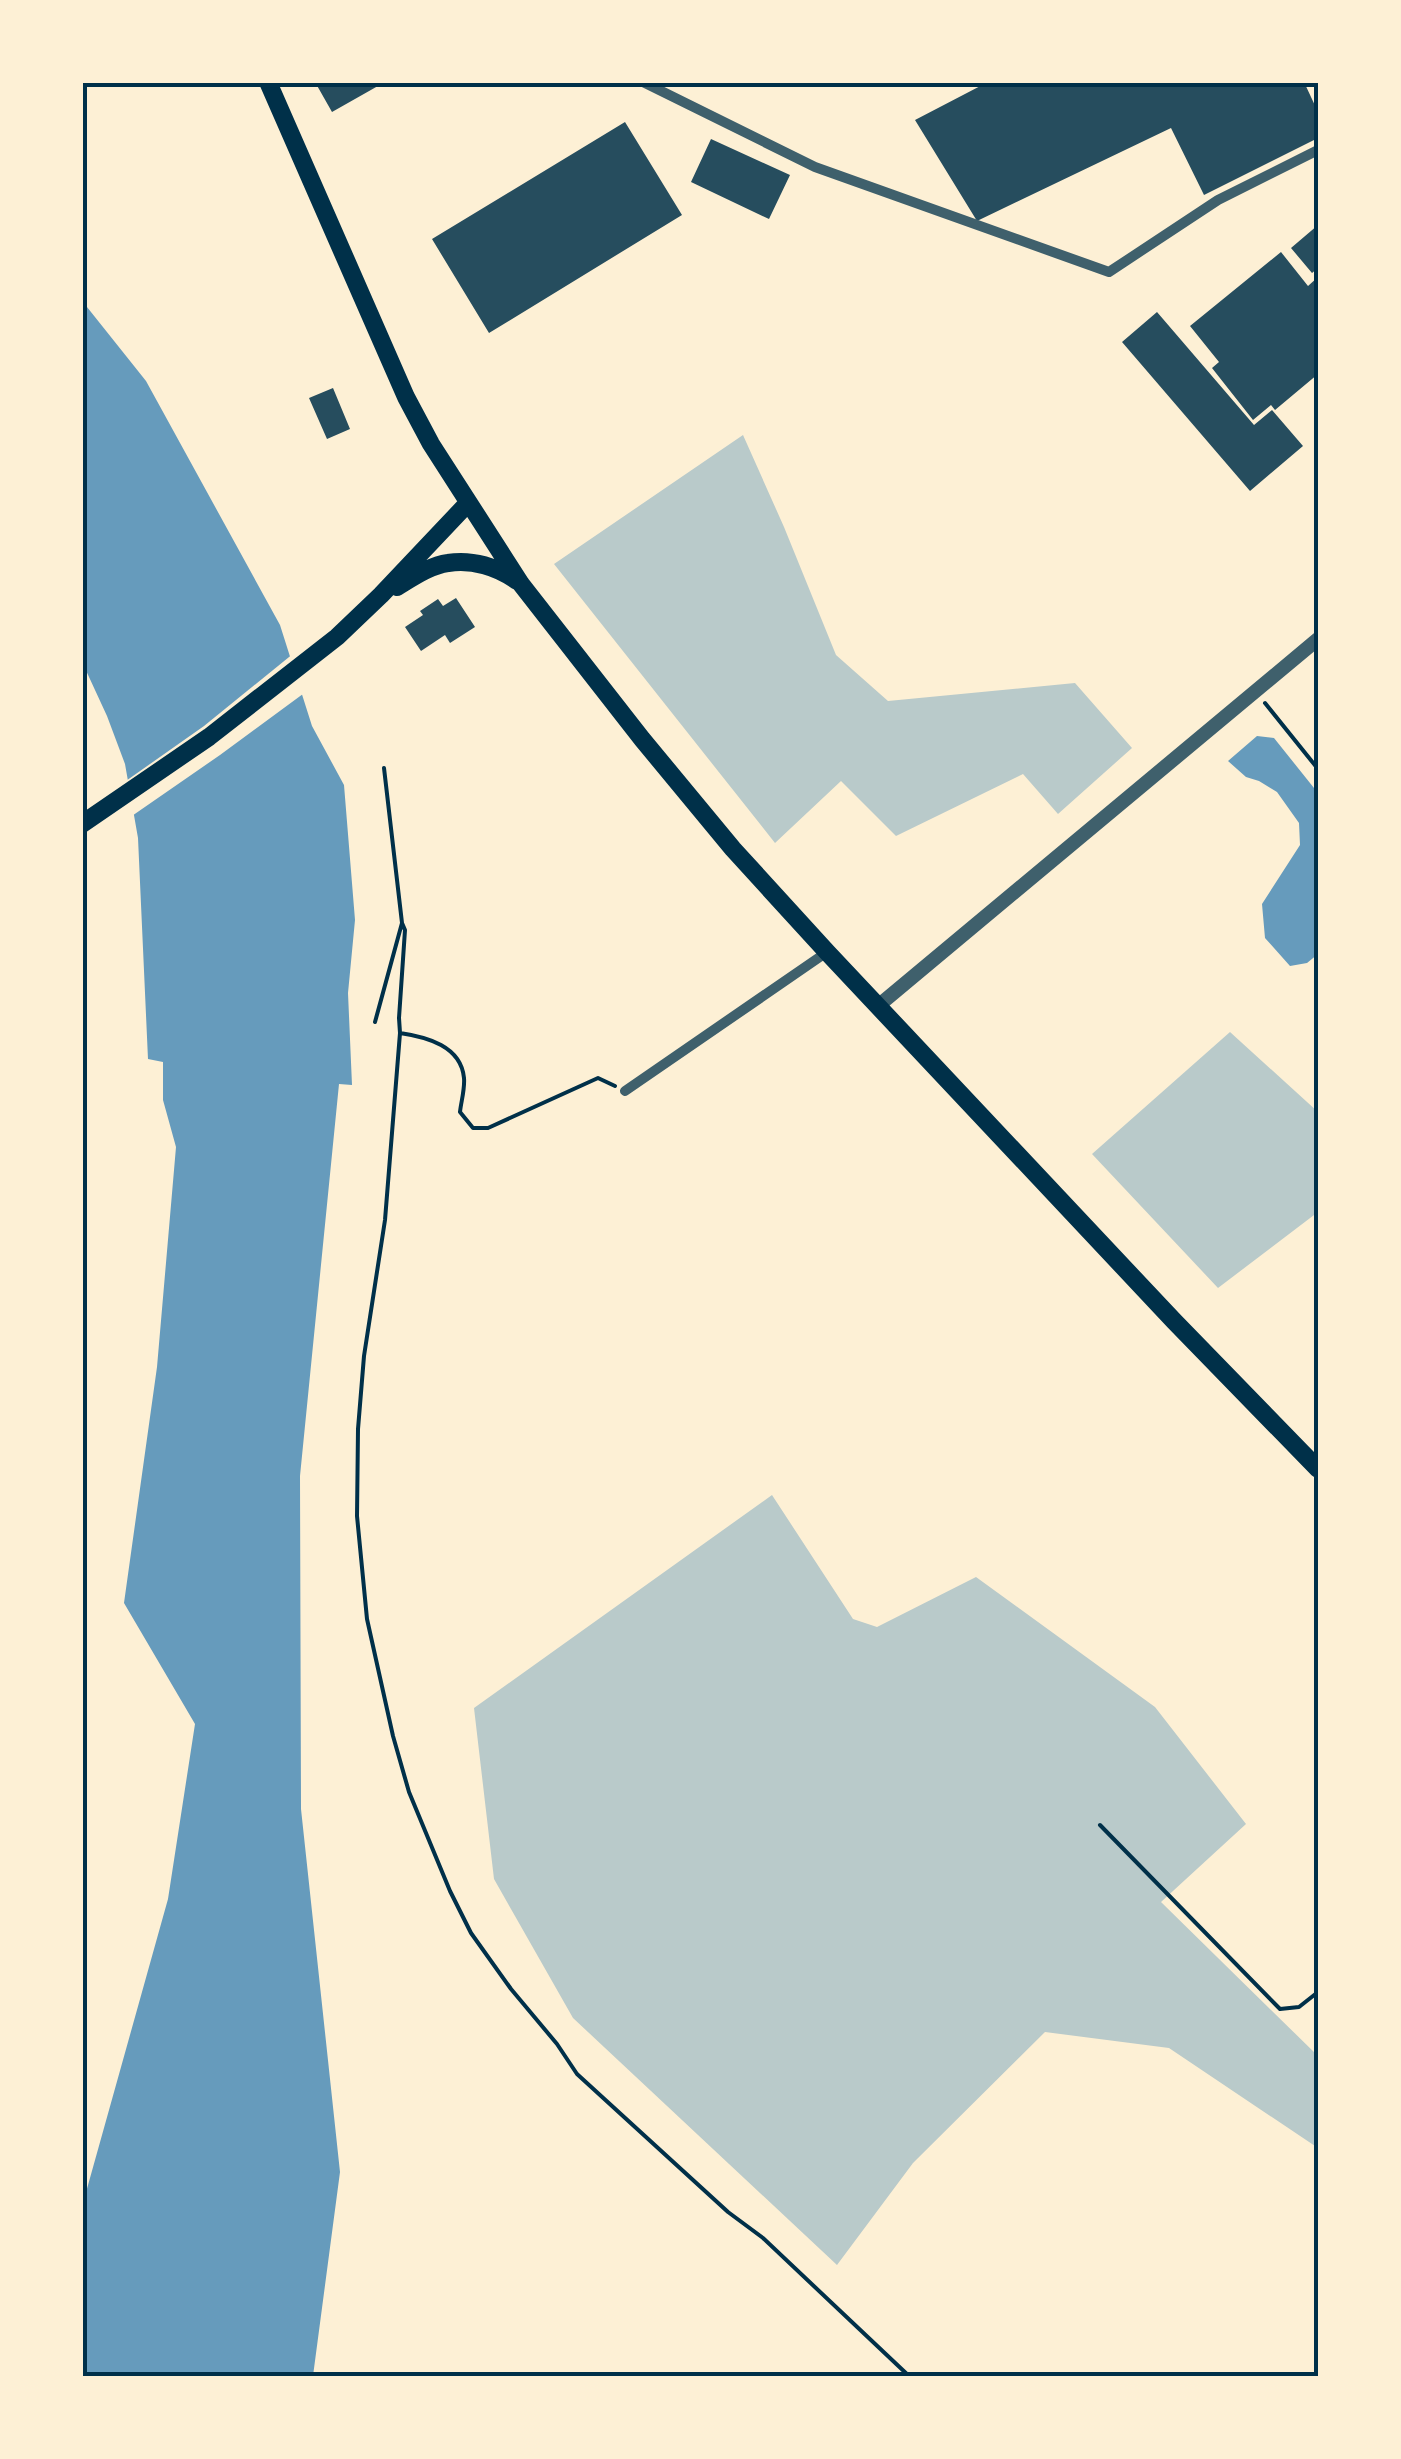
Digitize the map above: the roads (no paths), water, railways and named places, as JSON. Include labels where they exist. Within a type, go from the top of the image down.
[{"type":"main road","points":[[268,82],[406,397],[431,444],[521,584],[710,822],[827,952],[1318,1469]]},
{"type":"main road","points":[[82,824],[209,737],[337,636],[468,503]]},
{"type":"main road","points":[[380,595],[447,563],[488,566],[521,584]]},
{"type":"street","points":[[643,82],[814,167],[1109,272],[1218,200],[1318,150]]},
{"type":"street","points":[[878,1006],[1318,639]]},
{"type":"street","points":[[625,1091],[827,952]]},
{"type":"water","points":[[83,302],[146,381],[280,625],[312,726],[344,785],[355,920],[348,993],[352,1085],[339,1084],[300,1476],[301,1809],[340,2172],[313,2376],[83,2376],[83,2203],[168,1899],[195,1724],[124,1603],[157,1367],[176,1147],[163,1100],[163,1062],[148,1059],[138,838],[125,764],[83,664]]},
{"type":"water","points":[[1257,736],[1274,738],[1318,793],[1318,954],[1307,963],[1290,966],[1265,938],[1262,904],[1300,845],[1299,823],[1277,792],[1246,777],[1228,761]]}]
